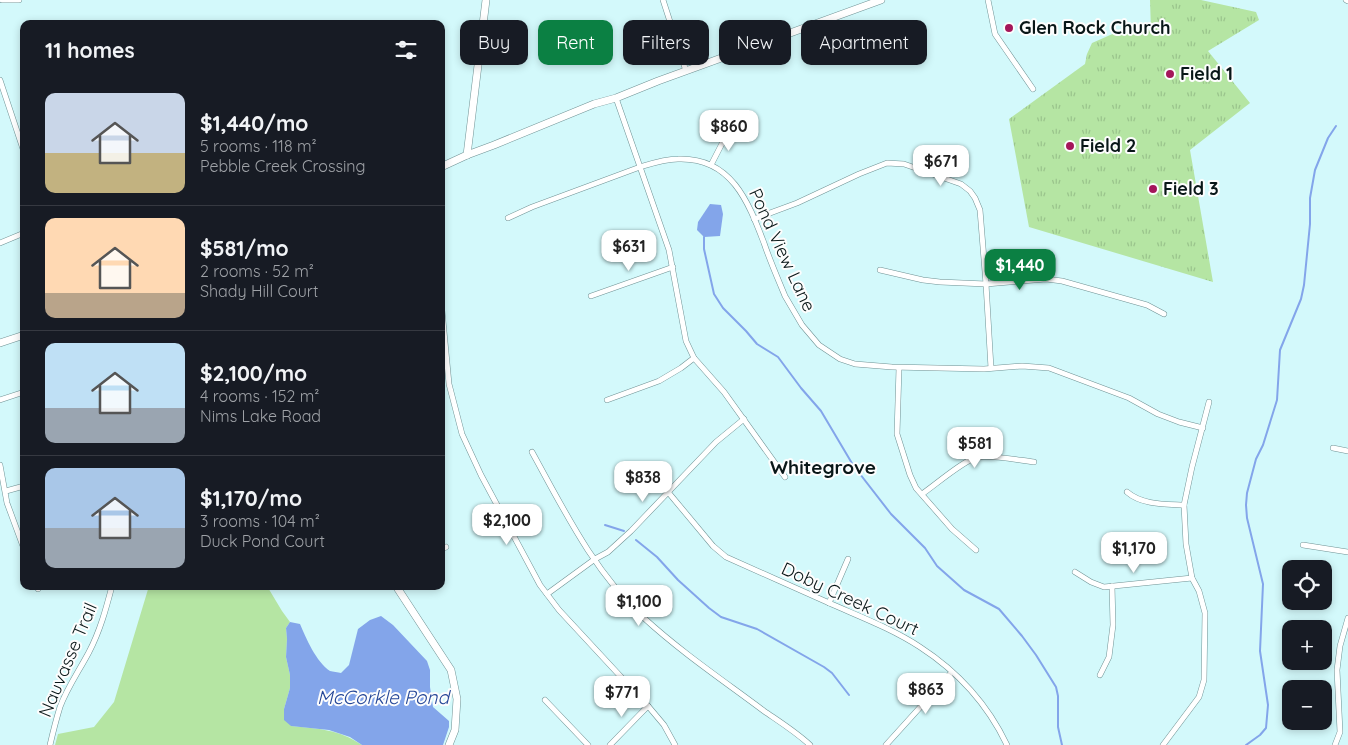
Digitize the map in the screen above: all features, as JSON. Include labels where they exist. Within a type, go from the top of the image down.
[{"type":"street","points":[[2,0],[19,0]]},
{"type":"street","points":[[467,154],[486,0]]},
{"type":"street","points":[[662,0],[686,71]]},
{"type":"street","points":[[445,164],[594,104],[616,98],[881,0]]},
{"type":"street","points":[[988,0],[995,34],[1033,89]]},
{"type":"street","points":[[0,80],[20,140]]},
{"type":"street","points":[[616,98],[669,250],[686,340],[694,358],[744,418],[785,477]]},
{"type":"street","points":[[711,165],[729,130]]},
{"type":"street","name":"Pond View Lane","points":[[508,218],[532,207],[658,162],[691,159],[711,165],[729,177],[746,201],[789,304],[802,324],[819,345],[840,359],[855,364],[899,368],[1022,366],[1049,368],[1129,398],[1158,414],[1203,428]]},
{"type":"street","points":[[754,219],[797,203],[882,164],[893,162],[961,184],[970,191],[980,210],[991,368]]},
{"type":"street","points":[[0,243],[20,235]]},
{"type":"street","points":[[591,296],[673,267]]},
{"type":"street","points":[[880,270],[924,280],[986,284],[1046,279],[1062,281],[1147,305],[1164,314]]},
{"type":"street","points":[[0,343],[20,336]]},
{"type":"street","points":[[445,337],[450,384],[462,434],[481,475],[540,585],[573,626],[664,725],[674,745]]},
{"type":"street","points":[[607,400],[659,381],[694,358]]},
{"type":"street","points":[[899,368],[897,434],[910,475],[916,488],[952,529],[976,550]]},
{"type":"street","points":[[0,400],[20,393]]},
{"type":"street","points":[[1163,745],[1199,697],[1204,680],[1205,613],[1199,591],[1192,578],[1185,539],[1184,506],[1209,402]]},
{"type":"street","points":[[547,594],[595,559],[608,552],[631,531],[716,442],[744,418]]},
{"type":"street","points":[[1333,448],[1348,451]]},
{"type":"street","points":[[532,452],[580,538],[603,572],[624,598],[678,647],[810,745]]},
{"type":"street","points":[[922,494],[948,474],[976,457],[1034,462]]},
{"type":"street","points":[[0,465],[8,503],[20,538]]},
{"type":"street","points":[[6,491],[20,487]]},
{"type":"street","name":"Doby Creek Court","points":[[668,492],[708,540],[726,557],[891,631],[919,646],[965,684],[984,706],[1007,745]]},
{"type":"street","points":[[1127,492],[1133,498],[1156,504],[1184,506]]},
{"type":"street","points":[[1303,546],[1348,552]]},
{"type":"street","points":[[829,603],[848,559]]},
{"type":"street","points":[[1075,572],[1091,582],[1104,587],[1192,578]]},
{"type":"street","points":[[1100,675],[1109,657],[1112,625],[1112,586]]},
{"type":"street","name":"Nauvasse Trail","points":[[50,745],[60,706],[96,637],[111,590]]},
{"type":"street","points":[[399,590],[450,670],[457,698],[455,730],[449,745]]},
{"type":"street","points":[[1335,745],[1340,732],[1337,670],[1340,646],[1348,618]]},
{"type":"street","points":[[886,745],[952,672]]},
{"type":"street","points":[[545,700],[588,745]]},
{"type":"street","points":[[610,745],[648,706]]},
{"type":"green space","points":[[1150,0],[1201,0],[1256,12],[1259,20],[1208,51],[1250,103],[1190,150],[1213,282],[1029,227],[1009,119],[1085,64],[1092,43],[1141,24],[1151,31]]},
{"type":"green space","points":[[148,590],[269,590],[290,622],[286,628],[286,657],[290,675],[290,688],[284,709],[291,726],[336,733],[362,745],[55,745],[58,734],[94,727],[114,702]]},
{"type":"water","points":[[710,204],[721,205],[723,214],[720,236],[704,237],[697,230],[698,222]]},
{"type":"water","name":"McCorkle Pond","points":[[381,616],[393,625],[427,661],[430,670],[433,707],[449,721],[443,745],[362,745],[350,737],[329,730],[291,726],[284,720],[284,709],[290,688],[290,675],[286,657],[286,628],[290,622],[300,624],[312,649],[325,667],[330,671],[341,673],[349,665],[358,629],[370,620]]},
{"type":"waterway","points":[[1246,745],[1266,728],[1268,705],[1260,651],[1263,584],[1247,518],[1247,493],[1256,459],[1263,445],[1277,400],[1280,350],[1301,299],[1304,285],[1310,224],[1310,198],[1315,170],[1328,138],[1336,126]]},
{"type":"waterway","points":[[704,237],[704,249],[714,294],[723,308],[757,344],[778,357],[821,411],[853,465],[891,514],[925,548],[937,566],[964,590],[999,609],[1036,655],[1056,687],[1058,696],[1058,727],[1062,745]]},
{"type":"waterway","points":[[605,525],[624,531]]},
{"type":"waterway","points":[[636,540],[721,617],[757,629],[824,667],[832,673],[849,695]]},
{"type":"place","name":"Glen Rock Church","points":[[1009,28]]},
{"type":"place","name":"Field 1","points":[[1170,74]]},
{"type":"place","name":"Field 2","points":[[1070,146]]},
{"type":"place","name":"Field 3","points":[[1153,189]]},
{"type":"district","name":"Whitegrove","points":[[823,467]]}]
